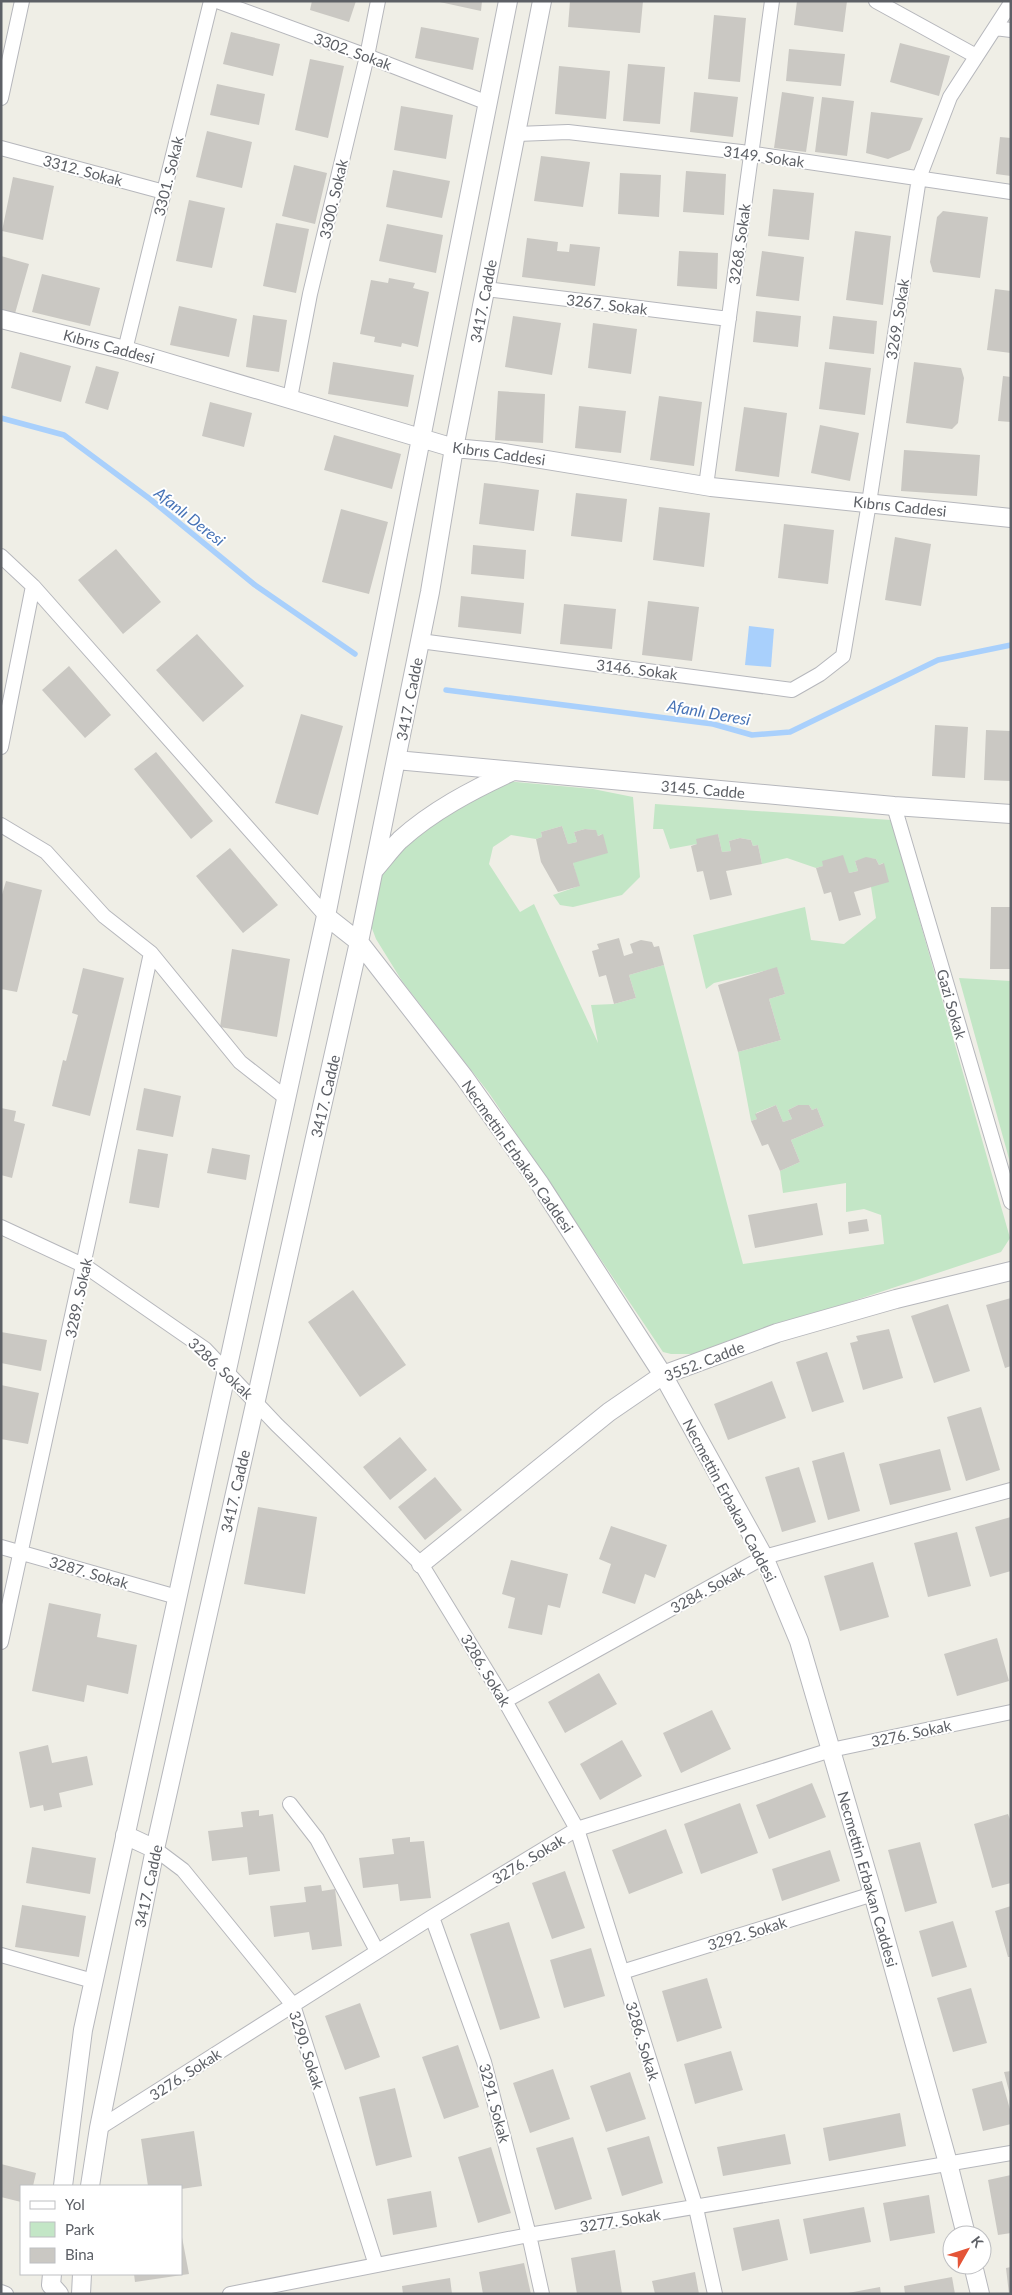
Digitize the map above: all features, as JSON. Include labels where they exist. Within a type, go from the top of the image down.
[{"type":"street","points":[[1,98],[22,1]]},
{"type":"street","name":"3301. Sokak","points":[[125,350],[211,1]]},
{"type":"street","name":"3302. Sokak","points":[[216,1],[368,56],[488,103]]},
{"type":"street","name":"3300. Sokak","points":[[290,398],[310,294],[368,56],[378,1]]},
{"type":"street","points":[[63,2185],[82,2030],[326,916],[508,1]]},
{"type":"street","name":"3417. Cadde","points":[[90,2185],[99,2128],[156,1849],[255,1400],[360,942],[420,641],[454,448],[542,1]]},
{"type":"street","name":"3268. Sokak","points":[[706,486],[772,1]]},
{"type":"street","points":[[876,1],[976,56]]},
{"type":"street","name":"3269. Sokak","points":[[843,656],[869,503],[919,178],[950,97],[1011,3]]},
{"type":"street","points":[[995,28],[1011,30]]},
{"type":"street","name":"3149. Sokak","points":[[517,134],[568,132],[751,153],[1011,192]]},
{"type":"street","name":"3312. Sokak","points":[[1,148],[164,192]]},
{"type":"street","name":"3267. Sokak","points":[[486,289],[729,319]]},
{"type":"street","name":"Kıbrıs Caddesi","points":[[1,319],[125,350],[454,448],[498,452],[706,486],[1011,518]]},
{"type":"street","points":[[1,556],[33,586],[326,916]]},
{"type":"street","points":[[1,747],[33,586]]},
{"type":"street","name":"3146. Sokak","points":[[420,641],[792,690],[820,674],[843,656]]},
{"type":"street","name":"3145. Cadde","points":[[396,760],[894,806],[1011,814]]},
{"type":"street","points":[[374,869],[400,841],[433,815],[476,788],[512,771]]},
{"type":"street","name":"Gazi Sokak","points":[[894,806],[1011,1202]]},
{"type":"street","points":[[1,825],[46,852],[104,916],[151,953],[240,1062],[286,1098]]},
{"type":"street","name":"Necmettin Erbakan Caddesi","points":[[326,916],[360,942],[464,1077],[540,1184],[663,1375],[764,1557],[799,1641],[873,1894],[964,2225]]},
{"type":"street","name":"3289. Sokak","points":[[1,1642],[85,1266],[151,953]]},
{"type":"street","name":"3286. Sokak","points":[[1,1227],[85,1266],[205,1349],[277,1425],[421,1564],[505,1700],[577,1829],[696,2208],[715,2294]]},
{"type":"street","name":"3552. Cadde","points":[[421,1564],[609,1412],[663,1375],[777,1333],[896,1299],[1011,1271]]},
{"type":"street","name":"3284. Sokak","points":[[505,1700],[764,1557],[1011,1490]]},
{"type":"street","name":"3287. Sokak","points":[[1,1547],[176,1597]]},
{"type":"street","name":"3276. Sokak","points":[[99,2128],[377,1951],[577,1829],[831,1750],[1010,1717]]},
{"type":"street","points":[[290,1804],[317,1839],[377,1951]]},
{"type":"street","points":[[125,1835],[156,1849]]},
{"type":"street","name":"3290. Sokak","points":[[156,1849],[183,1870],[293,2005],[376,2266]]},
{"type":"street","name":"3292. Sokak","points":[[622,1972],[873,1894]]},
{"type":"street","name":"3291. Sokak","points":[[432,1917],[484,2062],[529,2235],[542,2294]]},
{"type":"street","points":[[1,1955],[93,1981]]},
{"type":"street","name":"3277. Sokak","points":[[230,2294],[294,2288],[376,2266],[529,2235],[1011,2153]]},
{"type":"street","points":[[52,2275],[51,2285],[58,2294]]},
{"type":"street","points":[[81,2294],[82,2275]]},
{"type":"street","points":[[975,2275],[980,2294]]},
{"type":"street","points":[[1,2292],[6,2294]]},
{"type":"green space","points":[[504,781],[593,789],[633,797],[640,877],[622,895],[573,907],[560,905],[553,895],[579,886],[573,863],[602,834],[598,836],[595,830],[585,829],[574,832],[577,842],[568,844],[562,826],[541,832],[542,837],[536,839],[511,835],[493,847],[489,864],[520,912],[534,904],[598,1043],[591,1005],[614,1004],[636,998],[629,975],[664,965],[743,1264],[884,1244],[881,1215],[864,1209],[846,1212],[846,1183],[783,1193],[780,1171],[800,1162],[791,1140],[824,1126],[817,1108],[812,1110],[809,1105],[798,1105],[788,1110],[792,1119],[783,1122],[776,1105],[756,1113],[757,1119],[751,1121],[738,1052],[781,1040],[769,999],[785,994],[777,968],[714,983],[706,989],[693,935],[805,907],[811,940],[844,944],[876,918],[871,887],[883,863],[879,865],[876,859],[866,858],[855,861],[858,871],[849,873],[823,866],[816,868],[787,858],[762,864],[758,845],[753,846],[751,840],[740,838],[729,841],[731,851],[722,852],[718,834],[697,844],[670,849],[663,829],[653,829],[655,804],[891,820],[1010,1238],[1001,1252],[693,1354],[663,1352],[489,1093],[402,981],[376,939],[368,918],[377,873],[404,843],[461,805]]},
{"type":"green space","points":[[959,978],[1011,981],[1011,1166]]},
{"type":"water","points":[[749,626],[774,629],[771,667],[745,665]]},
{"type":"building","points":[[312,1],[356,1],[349,22],[310,10]]},
{"type":"building","points":[[435,1],[482,1],[481,11]]},
{"type":"building","points":[[570,1],[643,1],[640,33],[568,27]]},
{"type":"building","points":[[797,1],[847,1],[843,32],[794,25]]},
{"type":"building","points":[[714,15],[746,18],[740,82],[708,79]]},
{"type":"building","points":[[421,27],[479,38],[473,70],[415,58]]},
{"type":"building","points":[[231,32],[280,44],[273,76],[223,64]]},
{"type":"building","points":[[900,43],[950,56],[939,96],[890,82]]},
{"type":"building","points":[[789,49],[845,54],[841,86],[786,81]]},
{"type":"building","points":[[310,59],[344,66],[328,138],[295,130]]},
{"type":"building","points":[[628,64],[665,67],[660,124],[623,121]]},
{"type":"building","points":[[559,66],[610,71],[606,119],[555,114]]},
{"type":"building","points":[[217,84],[265,94],[259,125],[210,115]]},
{"type":"building","points":[[694,92],[738,97],[733,137],[690,132]]},
{"type":"building","points":[[782,92],[814,97],[806,152],[774,148]]},
{"type":"building","points":[[822,97],[854,101],[847,156],[815,152]]},
{"type":"building","points":[[401,106],[453,115],[446,159],[394,150]]},
{"type":"building","points":[[871,112],[923,118],[910,150],[888,159],[866,153]]},
{"type":"building","points":[[207,131],[252,142],[242,188],[196,177]]},
{"type":"building","points":[[1000,137],[1011,138],[1011,176],[996,174]]},
{"type":"building","points":[[541,156],[590,162],[583,207],[534,201]]},
{"type":"building","points":[[294,165],[327,173],[315,224],[282,216]]},
{"type":"building","points":[[393,170],[450,181],[442,218],[386,207]]},
{"type":"building","points":[[686,171],[726,174],[724,215],[683,212]]},
{"type":"building","points":[[620,173],[661,175],[659,217],[618,214]]},
{"type":"building","points":[[13,177],[54,186],[43,240],[2,231]]},
{"type":"building","points":[[773,189],[814,193],[809,240],[768,236]]},
{"type":"building","points":[[189,200],[225,208],[212,268],[176,261]]},
{"type":"building","points":[[943,211],[988,217],[980,278],[933,272],[930,262],[937,217]]},
{"type":"building","points":[[276,223],[309,229],[296,293],[263,286]]},
{"type":"building","points":[[387,224],[443,235],[436,273],[379,261]]},
{"type":"building","points":[[855,231],[891,236],[883,305],[846,300]]},
{"type":"building","points":[[527,238],[558,242],[557,251],[569,252],[570,244],[600,247],[595,286],[522,277]]},
{"type":"building","points":[[679,251],[718,253],[717,289],[677,286]]},
{"type":"building","points":[[762,251],[804,257],[799,301],[756,296]]},
{"type":"building","points":[[1,256],[29,264],[14,317],[1,314]]},
{"type":"building","points":[[42,274],[100,288],[90,326],[32,312]]},
{"type":"building","points":[[389,278],[415,283],[413,288],[429,292],[418,347],[402,343],[401,347],[374,342],[375,337],[360,334],[371,280],[388,283]]},
{"type":"building","points":[[995,289],[1011,291],[1011,353],[987,350]]},
{"type":"building","points":[[179,306],[237,319],[229,357],[170,345]]},
{"type":"building","points":[[756,311],[801,316],[798,347],[753,342]]},
{"type":"building","points":[[253,315],[287,320],[279,372],[246,367]]},
{"type":"building","points":[[513,316],[561,323],[552,375],[505,367]]},
{"type":"building","points":[[833,316],[877,321],[874,354],[829,349]]},
{"type":"building","points":[[593,323],[637,329],[631,374],[588,368]]},
{"type":"building","points":[[20,352],[71,366],[61,402],[11,388]]},
{"type":"building","points":[[333,362],[414,375],[408,407],[328,394]]},
{"type":"building","points":[[825,362],[871,368],[865,415],[819,409]]},
{"type":"building","points":[[914,362],[961,368],[964,378],[958,423],[952,429],[906,423]]},
{"type":"building","points":[[96,366],[119,372],[108,410],[85,403]]},
{"type":"building","points":[[1003,376],[1011,377],[1011,422],[998,421]]},
{"type":"building","points":[[498,391],[545,394],[543,443],[495,440]]},
{"type":"building","points":[[659,396],[702,402],[694,466],[650,460]]},
{"type":"building","points":[[210,402],[252,413],[244,447],[202,436]]},
{"type":"building","points":[[579,406],[626,411],[621,453],[575,448]]},
{"type":"building","points":[[744,407],[787,413],[779,477],[735,471]]},
{"type":"building","points":[[820,425],[859,433],[850,481],[811,473]]},
{"type":"building","points":[[334,435],[401,454],[392,489],[324,470]]},
{"type":"building","points":[[904,450],[980,455],[977,496],[901,491]]},
{"type":"building","points":[[484,483],[539,490],[534,531],[479,524]]},
{"type":"building","points":[[576,493],[627,499],[622,542],[571,536]]},
{"type":"building","points":[[659,507],[710,513],[704,567],[653,560]]},
{"type":"building","points":[[341,509],[388,522],[369,594],[322,582]]},
{"type":"building","points":[[784,524],[834,530],[828,584],[778,578]]},
{"type":"building","points":[[895,537],[931,544],[921,606],[885,600]]},
{"type":"building","points":[[473,545],[526,550],[524,579],[471,574]]},
{"type":"building","points":[[116,549],[161,602],[123,634],[78,580]]},
{"type":"building","points":[[461,596],[524,603],[521,634],[458,627]]},
{"type":"building","points":[[648,601],[699,607],[692,661],[642,655]]},
{"type":"building","points":[[564,604],[616,609],[612,649],[560,644]]},
{"type":"building","points":[[197,634],[244,686],[203,722],[156,670]]},
{"type":"building","points":[[69,666],[111,715],[85,738],[42,690]]},
{"type":"building","points":[[301,714],[343,726],[318,815],[275,803]]},
{"type":"building","points":[[935,725],[968,727],[965,778],[932,776]]},
{"type":"building","points":[[986,730],[1011,731],[1011,781],[984,780]]},
{"type":"building","points":[[156,752],[213,821],[191,839],[134,769]]},
{"type":"building","points":[[562,826],[568,844],[577,842],[574,832],[585,829],[596,830],[598,836],[603,834],[608,853],[573,863],[580,886],[558,892],[541,862],[536,839],[542,837],[541,832]]},
{"type":"building","points":[[718,834],[722,852],[731,851],[729,841],[740,838],[751,840],[753,846],[758,845],[762,864],[726,871],[732,895],[710,900],[703,871],[697,872],[691,846],[697,844],[696,839]]},
{"type":"building","points":[[230,848],[278,905],[243,933],[196,876]]},
{"type":"building","points":[[843,855],[849,873],[858,871],[855,861],[866,857],[876,859],[879,865],[884,863],[889,882],[854,892],[861,915],[839,921],[831,892],[824,894],[816,868],[823,866],[822,861]]},
{"type":"building","points":[[6,881],[42,890],[17,992],[1,989],[1,898]]},
{"type":"building","points":[[991,907],[1011,907],[1011,969],[990,969]]},
{"type":"building","points":[[619,938],[624,956],[633,953],[630,944],[641,940],[652,942],[654,947],[659,946],[664,965],[629,975],[636,998],[614,1004],[606,975],[599,977],[592,951],[599,949],[597,944]]},
{"type":"building","points":[[232,949],[290,959],[277,1037],[220,1027]]},
{"type":"building","points":[[777,967],[785,994],[769,999],[781,1040],[738,1052],[718,985]]},
{"type":"building","points":[[83,968],[124,978],[90,1116],[52,1106],[63,1060],[66,1061],[78,1015],[72,1013]]},
{"type":"building","points":[[144,1088],[181,1096],[173,1137],[136,1130]]},
{"type":"building","points":[[776,1105],[783,1122],[792,1119],[788,1110],[798,1105],[809,1105],[812,1110],[817,1108],[824,1126],[791,1140],[800,1162],[780,1171],[768,1144],[762,1146],[751,1121],[757,1119],[755,1114]]},
{"type":"building","points":[[1,1108],[16,1111],[14,1121],[25,1124],[12,1178],[1,1175]]},
{"type":"building","points":[[212,1148],[250,1155],[246,1180],[207,1173]]},
{"type":"building","points":[[138,1149],[168,1154],[159,1208],[129,1203]]},
{"type":"building","points":[[817,1203],[823,1235],[755,1248],[748,1215]]},
{"type":"building","points":[[867,1219],[869,1231],[849,1234],[848,1222]]},
{"type":"building","points":[[353,1290],[406,1365],[360,1397],[308,1322]]},
{"type":"building","points":[[1011,1298],[1011,1366],[1005,1368],[986,1305]]},
{"type":"building","points":[[948,1304],[970,1371],[934,1383],[911,1316]]},
{"type":"building","points":[[889,1329],[903,1378],[863,1390],[850,1343],[858,1341],[856,1336]]},
{"type":"building","points":[[1,1332],[47,1340],[41,1371],[1,1363]]},
{"type":"building","points":[[827,1352],[844,1402],[812,1412],[796,1362]]},
{"type":"building","points":[[772,1381],[786,1418],[728,1440],[714,1404]]},
{"type":"building","points":[[1,1385],[39,1393],[28,1444],[1,1439]]},
{"type":"building","points":[[981,1407],[1000,1470],[966,1481],[947,1417]]},
{"type":"building","points":[[400,1437],[427,1470],[390,1500],[363,1467]]},
{"type":"building","points":[[940,1449],[951,1490],[890,1505],[879,1464]]},
{"type":"building","points":[[844,1452],[860,1511],[828,1520],[812,1461]]},
{"type":"building","points":[[799,1467],[816,1522],[782,1532],[765,1477]]},
{"type":"building","points":[[435,1477],[462,1510],[425,1540],[398,1507]]},
{"type":"building","points":[[258,1507],[317,1517],[305,1594],[244,1584]]},
{"type":"building","points":[[1011,1517],[1011,1571],[990,1577],[975,1527]]},
{"type":"building","points":[[611,1526],[667,1545],[655,1578],[645,1574],[635,1604],[602,1593],[611,1564],[599,1559]]},
{"type":"building","points":[[957,1532],[971,1586],[928,1597],[914,1543]]},
{"type":"building","points":[[511,1560],[568,1574],[560,1608],[548,1605],[542,1635],[508,1628],[515,1598],[502,1594]]},
{"type":"building","points":[[873,1562],[889,1617],[840,1631],[824,1576]]},
{"type":"building","points":[[49,1603],[101,1614],[97,1637],[137,1645],[128,1694],[87,1685],[84,1702],[32,1691]]},
{"type":"building","points":[[997,1638],[1009,1681],[957,1696],[944,1654]]},
{"type":"building","points":[[599,1673],[617,1704],[565,1733],[548,1702]]},
{"type":"building","points":[[712,1710],[731,1749],[681,1773],[663,1733]]},
{"type":"building","points":[[622,1740],[642,1776],[600,1800],[580,1764]]},
{"type":"building","points":[[48,1745],[52,1763],[87,1756],[93,1785],[59,1793],[62,1807],[44,1811],[43,1805],[30,1808],[19,1752]]},
{"type":"building","points":[[812,1783],[826,1817],[769,1839],[756,1805]]},
{"type":"building","points":[[740,1803],[758,1853],[701,1874],[684,1824]]},
{"type":"building","points":[[259,1810],[259,1816],[273,1814],[280,1871],[249,1875],[247,1857],[212,1861],[208,1831],[243,1827],[241,1812]]},
{"type":"building","points":[[1008,1814],[1011,1822],[1011,1883],[992,1888],[974,1824]]},
{"type":"building","points":[[666,1829],[683,1873],[629,1894],[612,1850]]},
{"type":"building","points":[[410,1837],[410,1842],[424,1841],[431,1898],[400,1901],[398,1884],[363,1888],[359,1858],[394,1854],[392,1839]]},
{"type":"building","points":[[920,1842],[937,1903],[905,1912],[888,1850]]},
{"type":"building","points":[[32,1847],[96,1858],[90,1894],[26,1883]]},
{"type":"building","points":[[830,1850],[840,1881],[782,1901],[772,1869]]},
{"type":"building","points":[[565,1871],[585,1928],[552,1939],[532,1883]]},
{"type":"building","points":[[321,1885],[322,1891],[335,1889],[342,1946],[312,1950],[309,1932],[274,1937],[270,1906],[306,1902],[304,1887]]},
{"type":"building","points":[[22,1905],[86,1916],[79,1957],[15,1947]]},
{"type":"building","points":[[1011,1906],[1011,1957],[1008,1957],[995,1911]]},
{"type":"building","points":[[953,1921],[967,1967],[932,1977],[919,1931]]},
{"type":"building","points":[[509,1922],[540,2018],[500,2030],[470,1934]]},
{"type":"building","points":[[591,1948],[605,1996],[564,2008],[550,1960]]},
{"type":"building","points":[[707,1978],[722,2028],[677,2042],[662,1991]]},
{"type":"building","points":[[971,1988],[987,2043],[953,2052],[937,1998]]},
{"type":"building","points":[[360,2003],[380,2057],[345,2070],[325,2016]]},
{"type":"building","points":[[458,2045],[479,2107],[444,2119],[422,2057]]},
{"type":"building","points":[[731,2051],[743,2090],[695,2104],[684,2064]]},
{"type":"building","points":[[553,2069],[570,2119],[530,2133],[513,2083]]},
{"type":"building","points":[[1011,2071],[1011,2095],[1010,2095],[1004,2072]]},
{"type":"building","points":[[630,2072],[646,2119],[606,2132],[590,2086]]},
{"type":"building","points":[[1002,2081],[1011,2113],[1011,2124],[983,2131],[972,2089]]},
{"type":"building","points":[[395,2088],[412,2157],[376,2166],[359,2097]]},
{"type":"building","points":[[900,2113],[906,2146],[829,2161],[823,2128]]},
{"type":"building","points":[[194,2131],[202,2186],[182,2189],[182,2185],[148,2185],[141,2139]]},
{"type":"building","points":[[785,2134],[791,2164],[723,2176],[717,2147]]},
{"type":"building","points":[[649,2136],[663,2183],[622,2196],[607,2148]]},
{"type":"building","points":[[573,2137],[592,2199],[555,2210],[536,2148]]},
{"type":"building","points":[[491,2147],[511,2213],[478,2223],[458,2157]]},
{"type":"building","points":[[1,2164],[36,2173],[33,2185],[20,2185],[20,2202],[1,2197]]},
{"type":"building","points":[[1011,2175],[1011,2233],[998,2235],[988,2180]]},
{"type":"building","points":[[431,2191],[437,2227],[393,2235],[387,2199]]},
{"type":"building","points":[[929,2195],[935,2233],[890,2241],[883,2203]]},
{"type":"building","points":[[864,2207],[871,2242],[810,2254],[803,2219]]},
{"type":"building","points":[[779,2219],[788,2260],[742,2271],[733,2228]]},
{"type":"building","points":[[182,2237],[189,2274],[135,2282],[134,2275],[182,2275]]},
{"type":"building","points":[[615,2250],[622,2294],[577,2294],[571,2258]]},
{"type":"building","points":[[524,2263],[531,2294],[483,2294],[479,2272]]},
{"type":"building","points":[[1011,2267],[1011,2294],[1009,2294],[1006,2268]]},
{"type":"building","points":[[695,2272],[699,2294],[655,2294],[652,2281]]},
{"type":"building","points":[[952,2277],[955,2294],[905,2294],[904,2286]]},
{"type":"building","points":[[450,2278],[452,2294],[403,2294],[402,2286]]},
{"type":"building","points":[[880,2287],[881,2294],[848,2294],[848,2293]]},
{"type":"waterway","name":"Afanlı Deresi","points":[[1,418],[64,435],[150,499],[255,585],[355,654]]},
{"type":"waterway","name":"Afanlı Deresi","points":[[446,690],[713,724],[752,735],[790,732],[938,660],[1011,645]]}]
